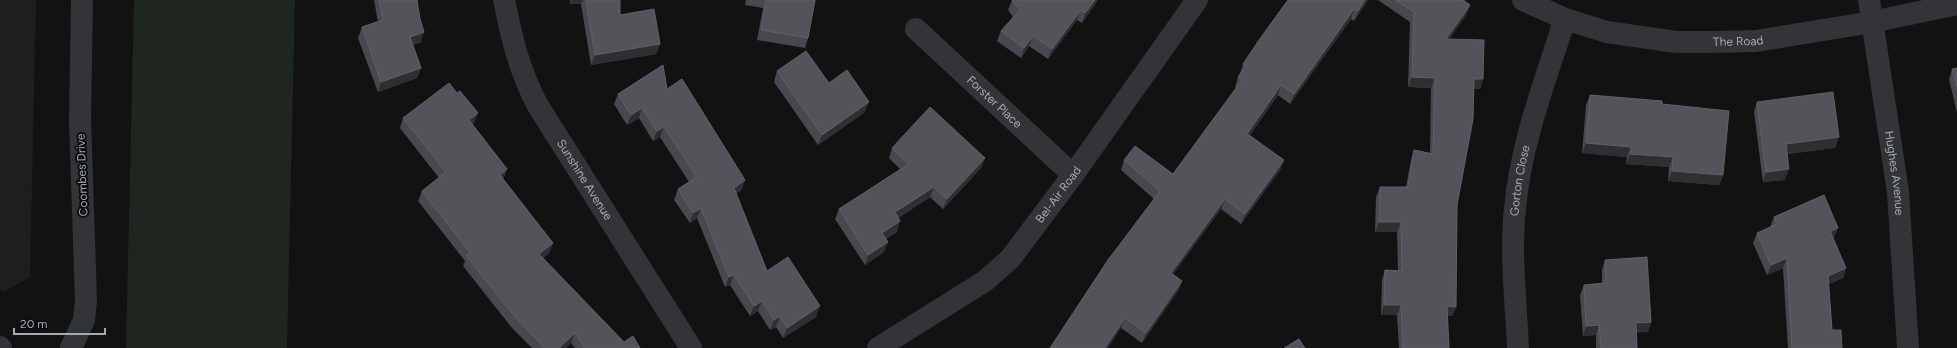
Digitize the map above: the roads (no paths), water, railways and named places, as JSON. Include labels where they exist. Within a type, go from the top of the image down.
[{"type":"street","name":"Coombes Drive","points":[[71,348],[84,320],[86,301],[80,121],[82,0]]},
{"type":"street","name":"Sunshine Avenue","points":[[504,0],[515,51],[525,82],[538,106],[691,348]]},
{"type":"street","name":"Bel-Air Road","points":[[878,348],[998,270],[1010,259],[1073,175],[1196,0]]},
{"type":"street","name":"The Road","points":[[1523,0],[1565,20],[1614,33],[1676,42],[1756,40],[1872,22],[1957,4]]},
{"type":"street","name":"Hughes Avenue","points":[[1869,0],[1898,192],[1908,348]]},
{"type":"street","name":"Gorton Close","points":[[1518,348],[1514,277],[1515,208],[1526,140],[1565,20]]},
{"type":"street","name":"Forster Place","points":[[916,29],[1073,175]]}]
